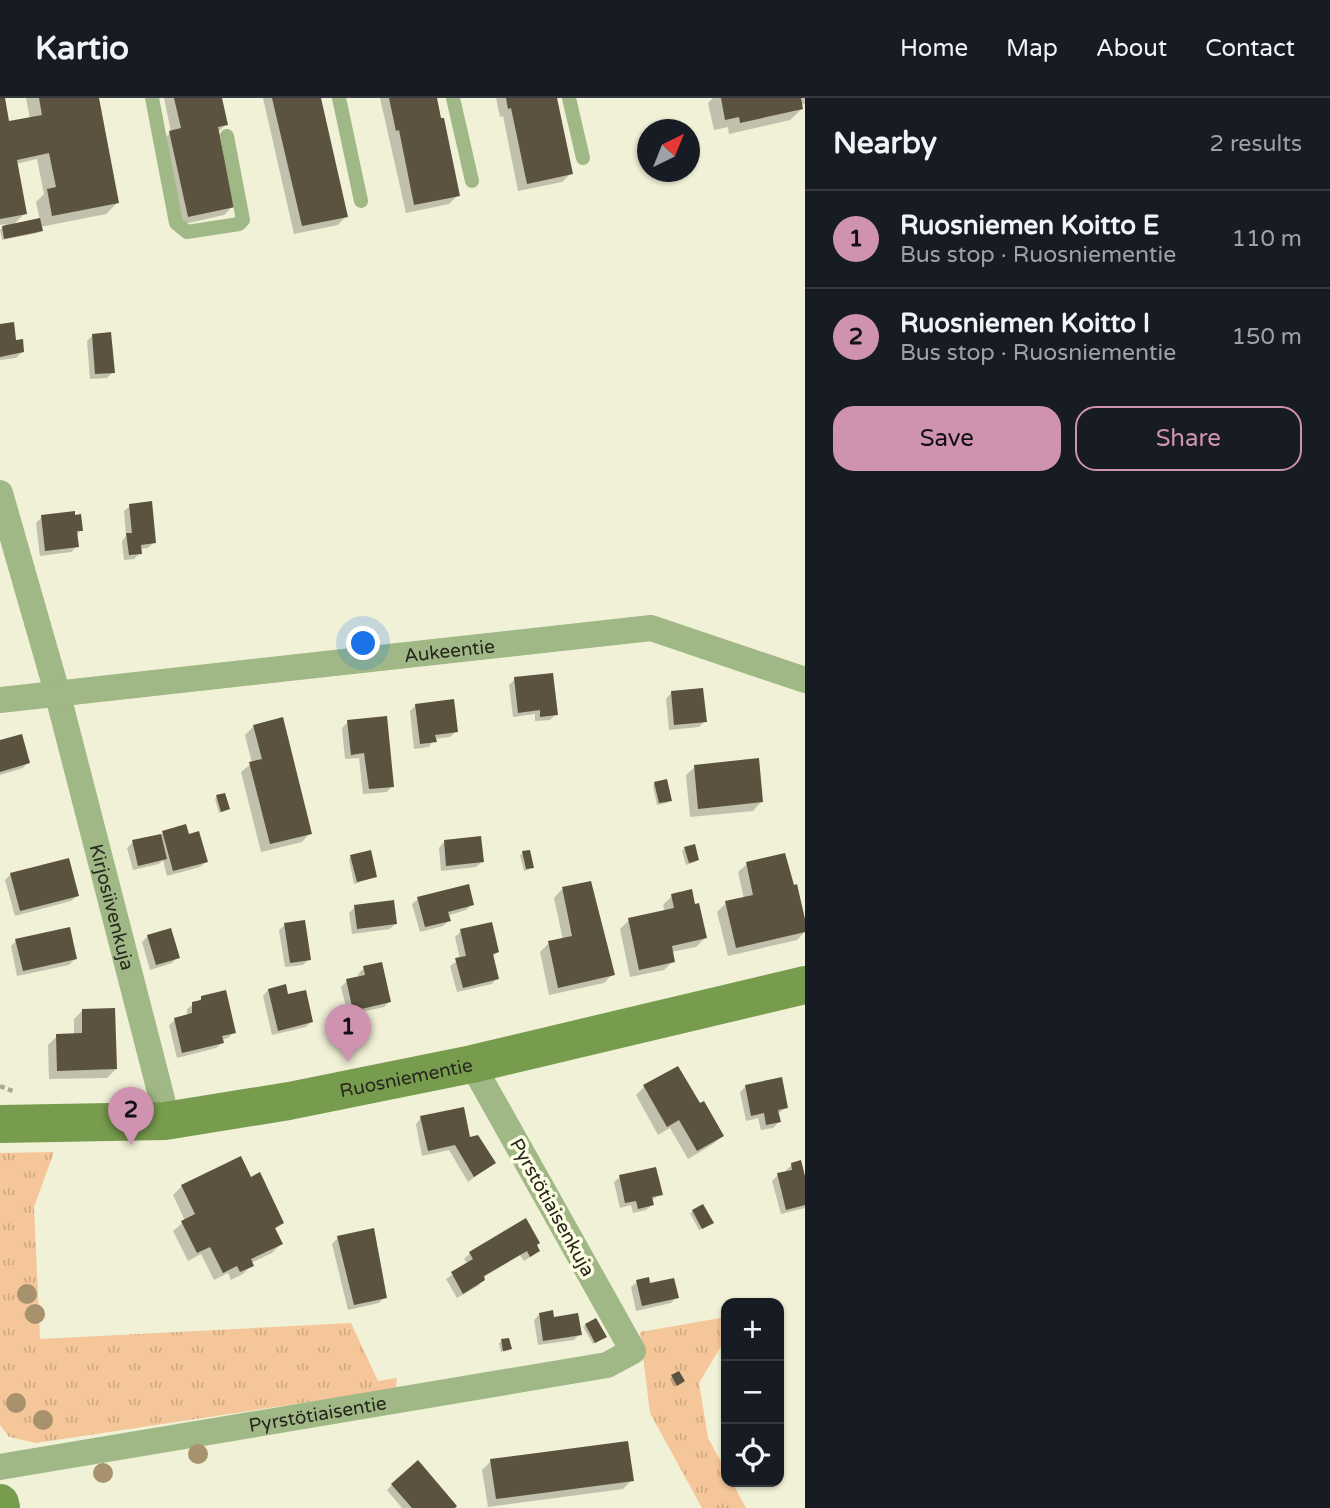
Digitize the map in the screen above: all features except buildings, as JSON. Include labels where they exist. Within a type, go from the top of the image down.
[{"type":"street","name":"Kirjosiivenkuja","points":[[0,493],[57,692],[162,1099],[165,1121]]},
{"type":"street","name":"Aukeentie","points":[[0,700],[651,628],[805,680]]},
{"type":"street","name":"Ruosniementie","points":[[0,1125],[165,1121],[289,1101],[472,1064],[805,985]]},
{"type":"street","name":"Pyrstötiaisenkuja","points":[[472,1064],[633,1351]]},
{"type":"street","name":"Pyrstötiaisentie","points":[[0,1467],[607,1365],[633,1351]]},
{"type":"lane","points":[[152,98],[176,223],[187,232],[239,224],[243,220],[227,136]]},
{"type":"lane","points":[[339,98],[361,201]]},
{"type":"lane","points":[[453,98],[472,181]]},
{"type":"lane","points":[[569,98],[583,158]]},
{"type":"green space","points":[[54,1152],[34,1207],[40,1339],[351,1323],[378,1381],[397,1378],[396,1389],[36,1443],[9,1437],[0,1425],[0,1153]]},
{"type":"green space","points":[[721,1318],[721,1346],[699,1383],[708,1438],[721,1462],[721,1487],[735,1487],[746,1508],[702,1508],[650,1413],[640,1332]]},
{"type":"place","name":"Ruosniemen Koitto E","points":[[348,1062]]},
{"type":"place","name":"Ruosniemen Koitto I","points":[[131,1145]]}]
